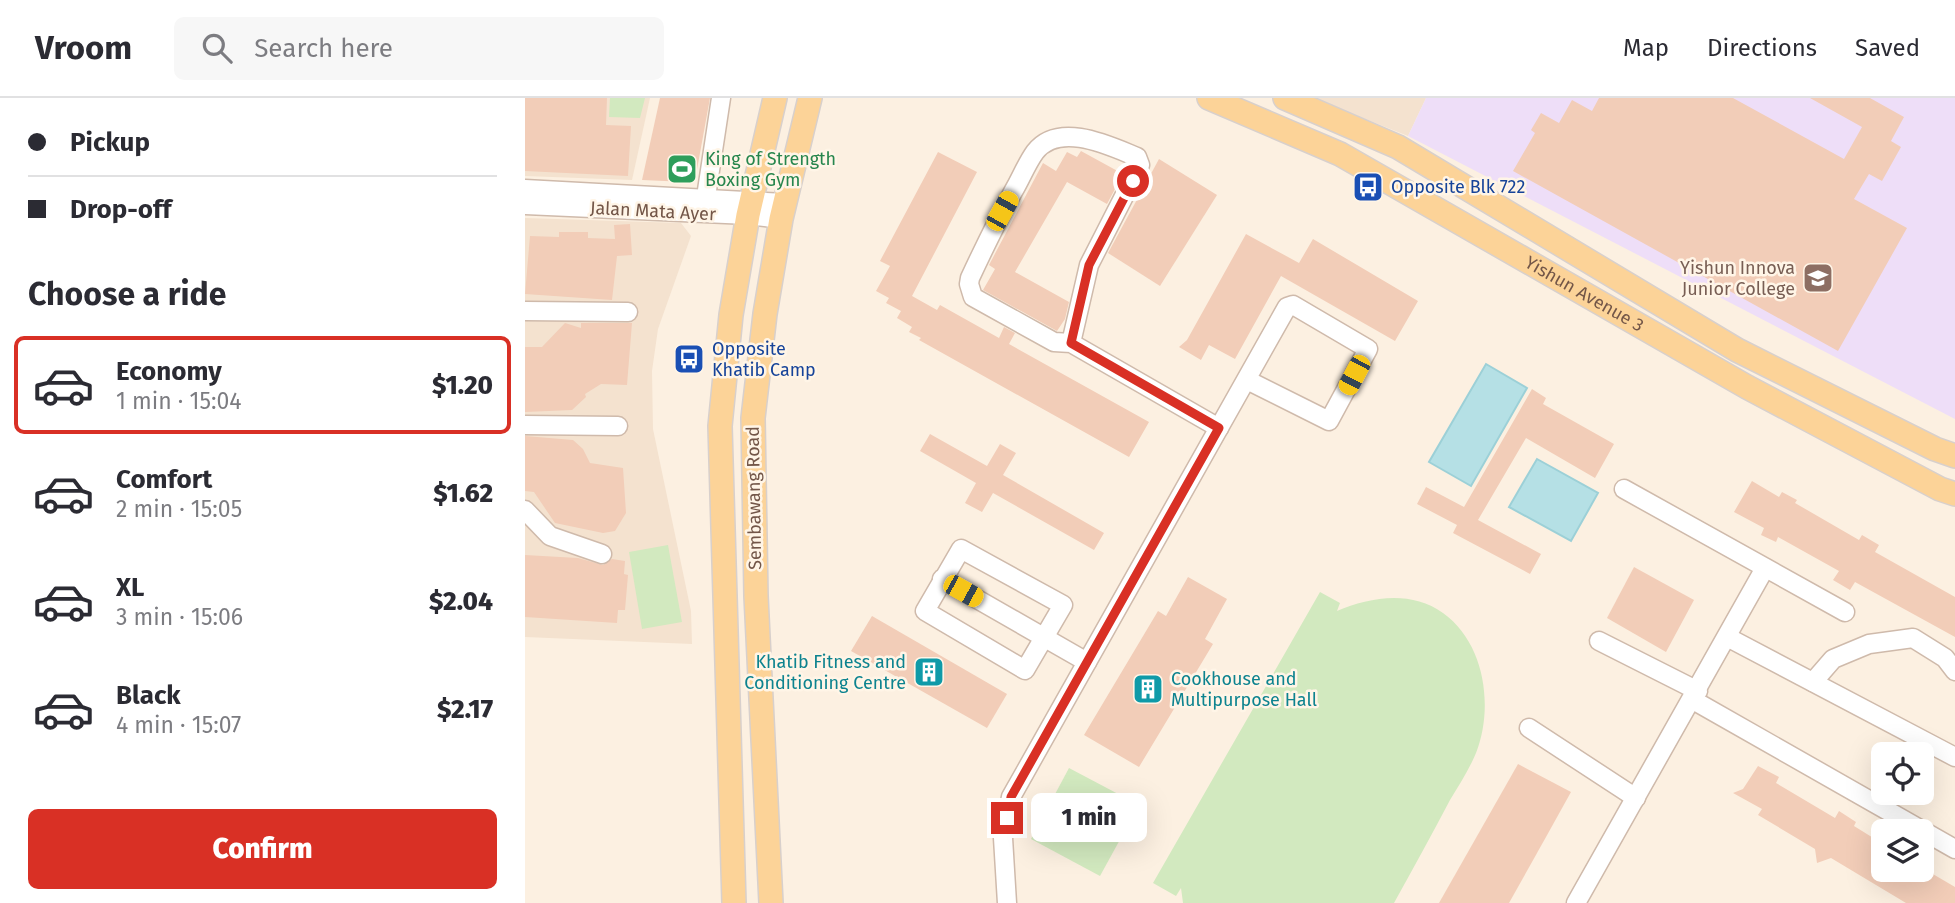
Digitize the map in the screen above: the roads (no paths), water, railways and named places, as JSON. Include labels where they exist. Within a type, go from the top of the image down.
[{"type":"main road","name":"Sembawang Road","points":[[734,903],[720,426],[731,315],[750,207],[775,98]]},
{"type":"main road","name":"Sembawang Road","points":[[771,903],[757,637],[753,418],[765,314],[782,211],[810,98]]},
{"type":"main road","name":"Yishun Avenue 3","points":[[1209,98],[1340,154],[1747,387],[1940,489],[1955,494]]},
{"type":"main road","name":"Yishun Avenue 3","points":[[1285,98],[1398,148],[1737,350],[1955,456]]},
{"type":"street","points":[[704,205],[721,98]]},
{"type":"street","points":[[1071,343],[1089,265],[1140,164],[1137,158],[1093,140],[1072,138],[1051,142],[1036,151],[991,231],[968,284],[973,297],[1054,342],[1071,343],[1219,428]]},
{"type":"street","name":"Jalan Mata Ayer","points":[[525,189],[704,205]]},
{"type":"street","name":"Jalan Mata Ayer","points":[[525,205],[704,205],[782,211]]},
{"type":"street","points":[[1007,903],[1003,838],[1011,797],[1219,428],[1289,306],[1368,349],[1329,421],[1247,380]]},
{"type":"street","points":[[525,311],[628,312]]},
{"type":"street","points":[[525,425],[618,426]]},
{"type":"street","points":[[1625,489],[1845,612]]},
{"type":"street","points":[[525,510],[550,537],[602,554]]},
{"type":"street","points":[[961,548],[1063,605],[1025,670],[925,611],[942,579],[961,548]]},
{"type":"street","points":[[1576,903],[1765,568]]},
{"type":"street","points":[[942,579],[1087,662]]},
{"type":"street","points":[[1727,637],[1955,757]]},
{"type":"street","points":[[1813,682],[1833,659],[1869,643],[1913,638],[1945,658],[1955,671]]},
{"type":"street","points":[[1598,641],[1955,849]]},
{"type":"street","points":[[1529,728],[1636,799]]},
{"type":"water","points":[[1486,364],[1527,388],[1471,486],[1429,462]]},
{"type":"water","points":[[1537,459],[1598,493],[1571,541],[1509,507]]},
{"type":"place","name":"King of Strength Boxing Gym","points":[[682,169]]},
{"type":"place","name":"Opposite Blk 722","points":[[1368,187]]},
{"type":"place","name":"Yishun Innova Junior College","points":[[1818,278]]},
{"type":"place","name":"Opposite Khatib Camp","points":[[689,359]]},
{"type":"place","name":"Khatib Fitness and Conditioning Centre","points":[[929,672]]},
{"type":"place","name":"Cookhouse and Multipurpose Hall","points":[[1148,689]]}]
